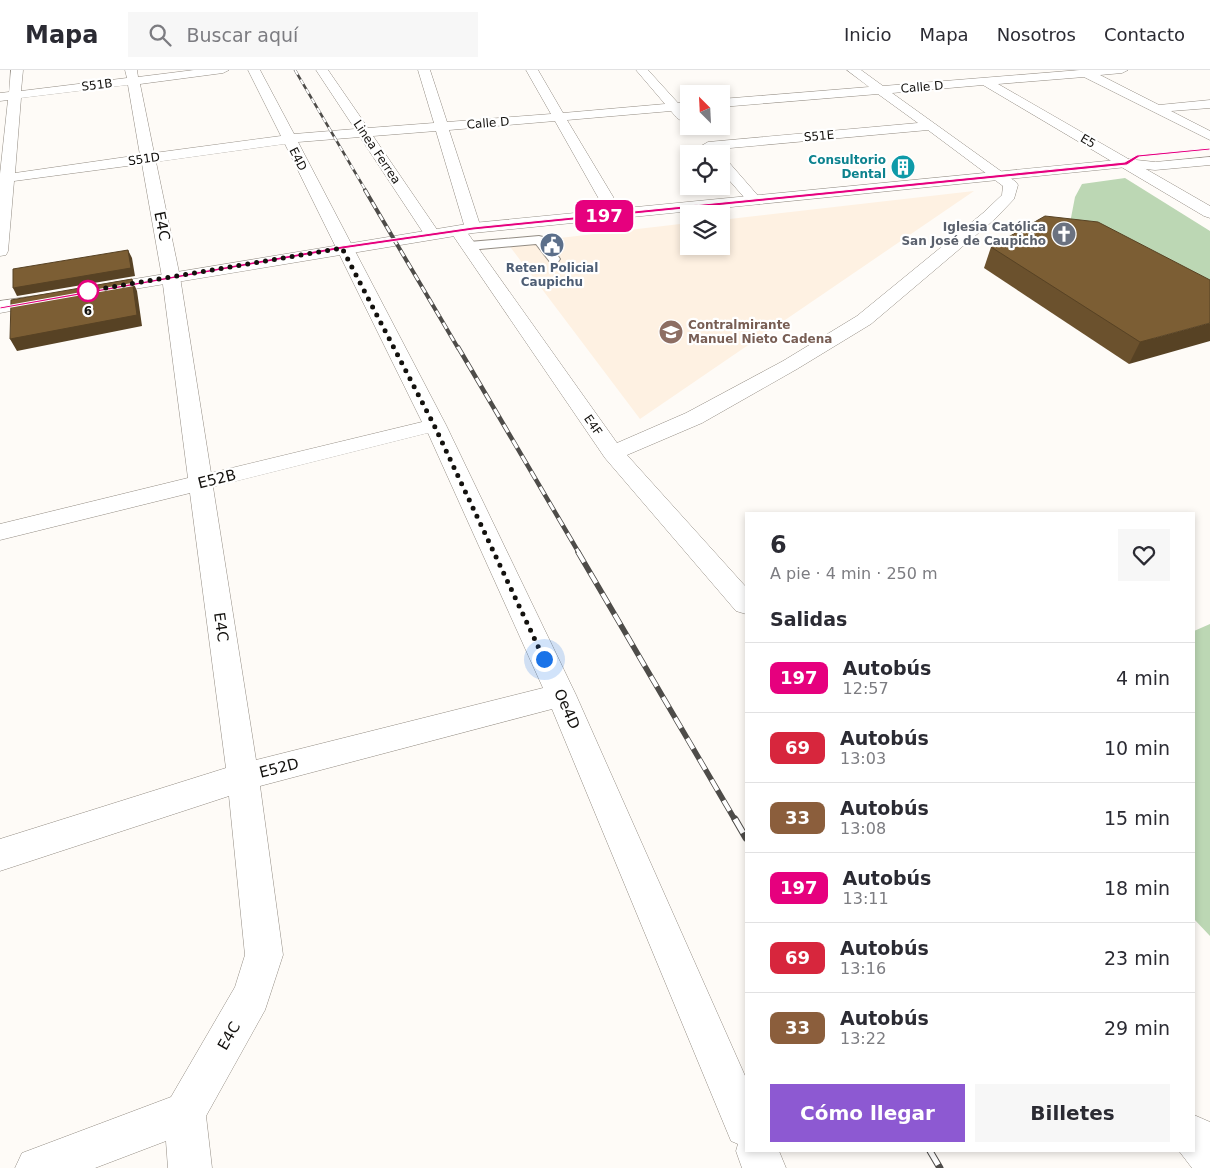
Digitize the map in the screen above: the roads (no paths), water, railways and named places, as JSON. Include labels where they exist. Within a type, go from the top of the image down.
[{"type":"street","points":[[0,240],[6,137],[15,95],[17,70]]},
{"type":"street","name":"S51B","points":[[0,97],[133,75],[223,70]]},
{"type":"street","name":"E4D","points":[[254,70],[342,248]]},
{"type":"street","name":"Linea Ferrea","points":[[322,70],[432,234]]},
{"type":"street","name":"E4F","points":[[424,70],[442,126],[467,235],[613,453],[745,603]]},
{"type":"street","points":[[532,70],[616,215]]},
{"type":"street","points":[[643,71],[661,70]]},
{"type":"street","points":[[613,453],[694,418],[790,365],[864,320],[989,216],[1009,196],[1010,186],[1000,176],[852,70]]},
{"type":"street","name":"E5","points":[[966,70],[1210,213]]},
{"type":"street","name":"Calle D","points":[[730,102],[1122,70]]},
{"type":"street","points":[[643,71],[680,114]]},
{"type":"street","points":[[1083,72],[1210,136]]},
{"type":"street","name":"E4C","points":[[133,75],[171,277],[243,777],[264,955],[251,996],[185,1113]]},
{"type":"street","points":[[1156,108],[1210,104]]},
{"type":"street","name":"Calle D","points":[[288,139],[363,131],[680,107]]},
{"type":"street","name":"S51E","points":[[730,148],[930,126]]},
{"type":"street","points":[[699,135],[707,145]]},
{"type":"street","name":"S51D","points":[[3,179],[288,139]]},
{"type":"street","points":[[1127,164],[1137,156],[1210,149]]},
{"type":"street","points":[[86,292],[432,234],[467,235],[616,215],[1127,164],[1155,166],[1210,161]]},
{"type":"street","points":[[730,172],[755,201]]},
{"type":"street","name":"Oe4D","points":[[342,248],[434,425],[561,694],[745,1124]]},
{"type":"street","points":[[0,307],[67,295]]},
{"type":"street","name":"E52B","points":[[0,532],[434,425]]},
{"type":"street","name":"E52D","points":[[0,855],[243,777],[561,694]]},
{"type":"street","points":[[37,1168],[185,1113],[190,1168]]},
{"type":"street","points":[[1195,1137],[1210,1156]]},
{"type":"street","points":[[757,1152],[764,1168]]},
{"type":"lane","points":[[467,235],[539,240],[554,259]]},
{"type":"railway","points":[[295,70],[366,191]]},
{"type":"railway","points":[[365,190],[458,348]]},
{"type":"railway","points":[[458,347],[579,553]]},
{"type":"railway","points":[[578,552],[735,820]]},
{"type":"railway","points":[[735,819],[745,836]]},
{"type":"railway","points":[[931,1152],[940,1168]]},
{"type":"place","name":"Consultorio Dental","points":[[903,167]]},
{"type":"place","name":"Iglesia Católica San José de Caupicho","points":[[1064,234]]},
{"type":"place","name":"Reten Policial Caupichu","points":[[552,245]]},
{"type":"place","name":"6","points":[[88,291]]},
{"type":"place","name":"Contralmirante Manuel Nieto Cadena","points":[[671,332]]}]
